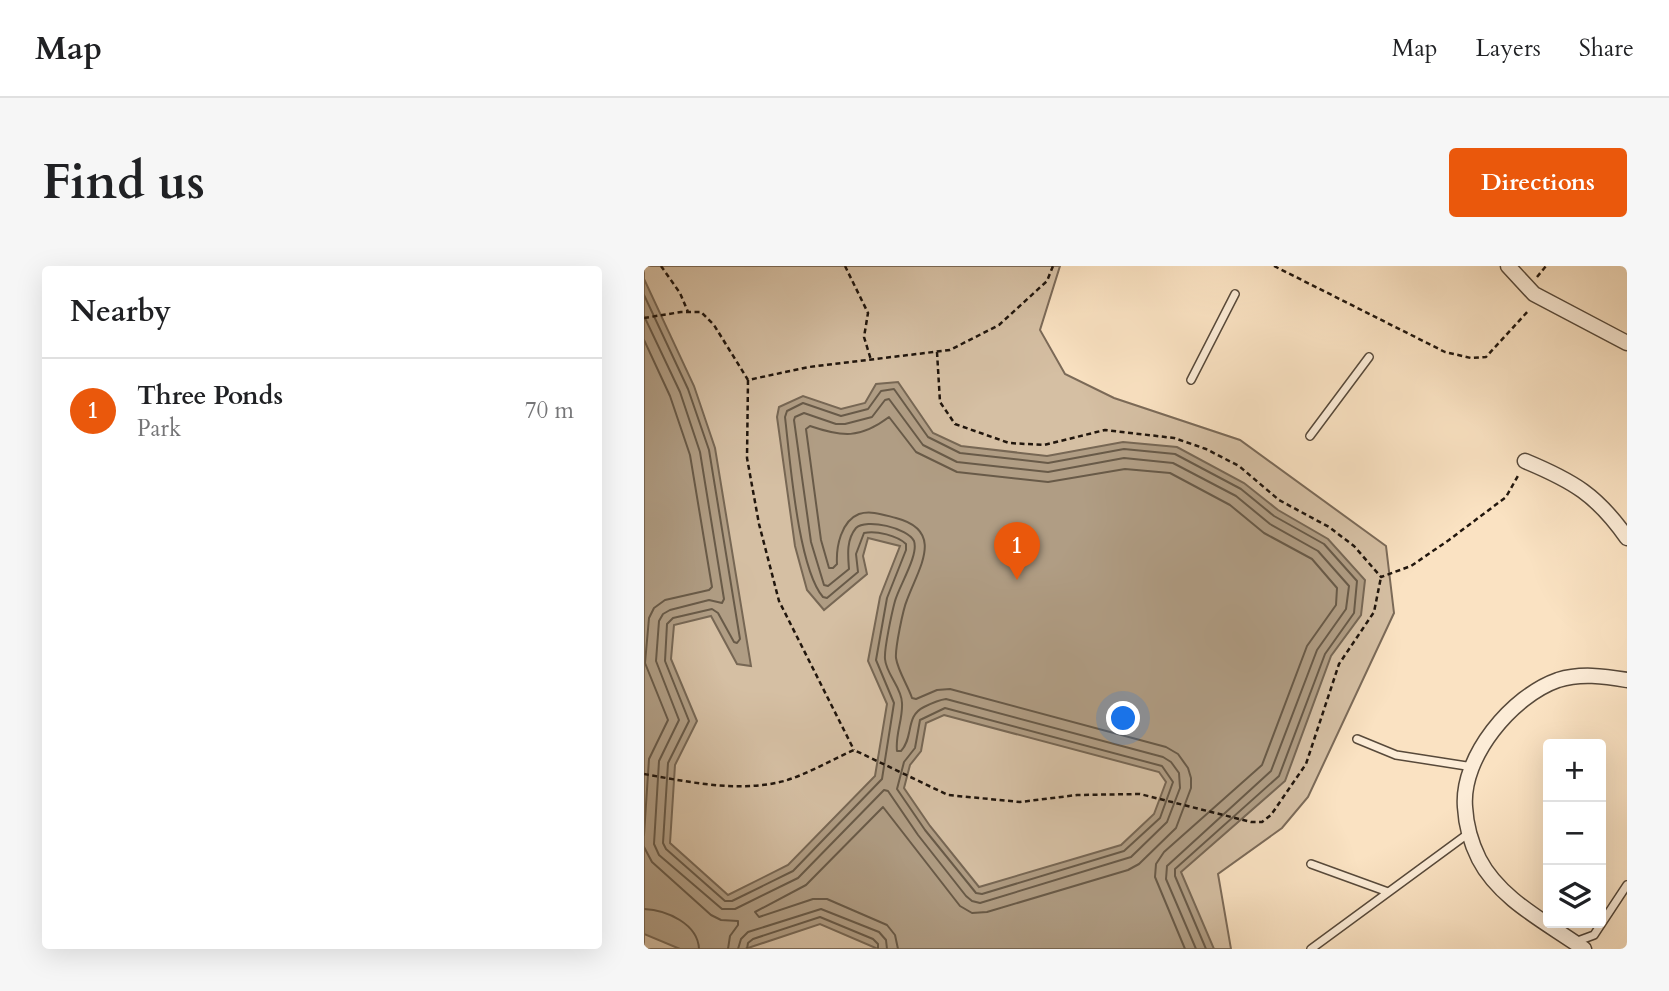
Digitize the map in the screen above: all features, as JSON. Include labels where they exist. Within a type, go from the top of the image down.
[{"type":"street","points":[[1508,266],[1534,294],[1627,343]]},
{"type":"street","points":[[1525,461],[1556,474],[1585,491],[1610,514],[1627,538]]},
{"type":"street","points":[[1576,947],[1496,884],[1480,860],[1469,833],[1464,805],[1474,767],[1496,726],[1512,708],[1538,689],[1560,679],[1584,676],[1627,680]]},
{"type":"lane","points":[[1191,380],[1236,294]]},
{"type":"lane","points":[[1310,436],[1369,357]]},
{"type":"lane","points":[[1357,739],[1396,755],[1474,767]]},
{"type":"lane","points":[[1311,949],[1469,833]]},
{"type":"lane","points":[[1311,864],[1388,892]]},
{"type":"lane","points":[[1576,947],[1594,935],[1627,884]]},
{"type":"path","points":[[661,266],[680,293],[688,312]]},
{"type":"path","points":[[845,266],[868,313],[864,337],[871,360]]},
{"type":"path","points":[[748,380],[809,367],[950,350],[999,325],[1047,281],[1053,266]]},
{"type":"path","points":[[1274,266],[1445,352],[1471,358],[1486,356],[1530,308],[1535,280],[1546,266]]},
{"type":"path","points":[[644,318],[701,312],[714,325],[748,380],[747,458],[779,601],[854,750],[948,795],[1020,802],[1077,795],[1140,794],[1251,822],[1262,822],[1271,815],[1306,764],[1339,663],[1374,612],[1381,577]]},
{"type":"path","points":[[937,352],[940,402],[955,424],[1009,443],[1044,445],[1104,430],[1174,438],[1206,449],[1239,466],[1279,499],[1329,527],[1354,546],[1381,577]]},
{"type":"path","points":[[1381,577],[1411,566],[1506,497],[1525,461]]},
{"type":"path","points":[[644,774],[688,782],[750,786],[785,780],[854,750]]},
{"type":"shaded area","points":[[644,266],[1060,266],[1040,330],[1065,374],[1114,398],[1240,440],[1386,546],[1394,613],[1308,797],[1282,828],[1218,874],[1231,949],[644,949]]},
{"type":"water","points":[[644,279],[694,386],[715,448],[751,666],[737,664],[711,616],[674,625],[671,659],[697,721],[675,765],[670,843],[728,895],[788,865],[875,776],[887,704],[868,661],[880,597],[900,546],[868,538],[863,556],[867,574],[824,610],[807,590],[795,546],[777,417],[779,407],[803,396],[841,409],[865,403],[876,384],[898,382],[933,433],[961,446],[1047,456],[1123,442],[1177,447],[1244,483],[1278,510],[1328,539],[1365,580],[1361,615],[1331,656],[1285,781],[1181,872],[1214,949],[878,949],[820,924],[745,949],[680,949],[644,934]],"holes":[[[944,715],[1159,772],[1166,782],[1154,814],[1121,845],[979,887],[930,826],[904,788],[910,765],[921,751],[926,723]]]},
{"type":"place","name":"Three Ponds","points":[[1017,580]]}]
